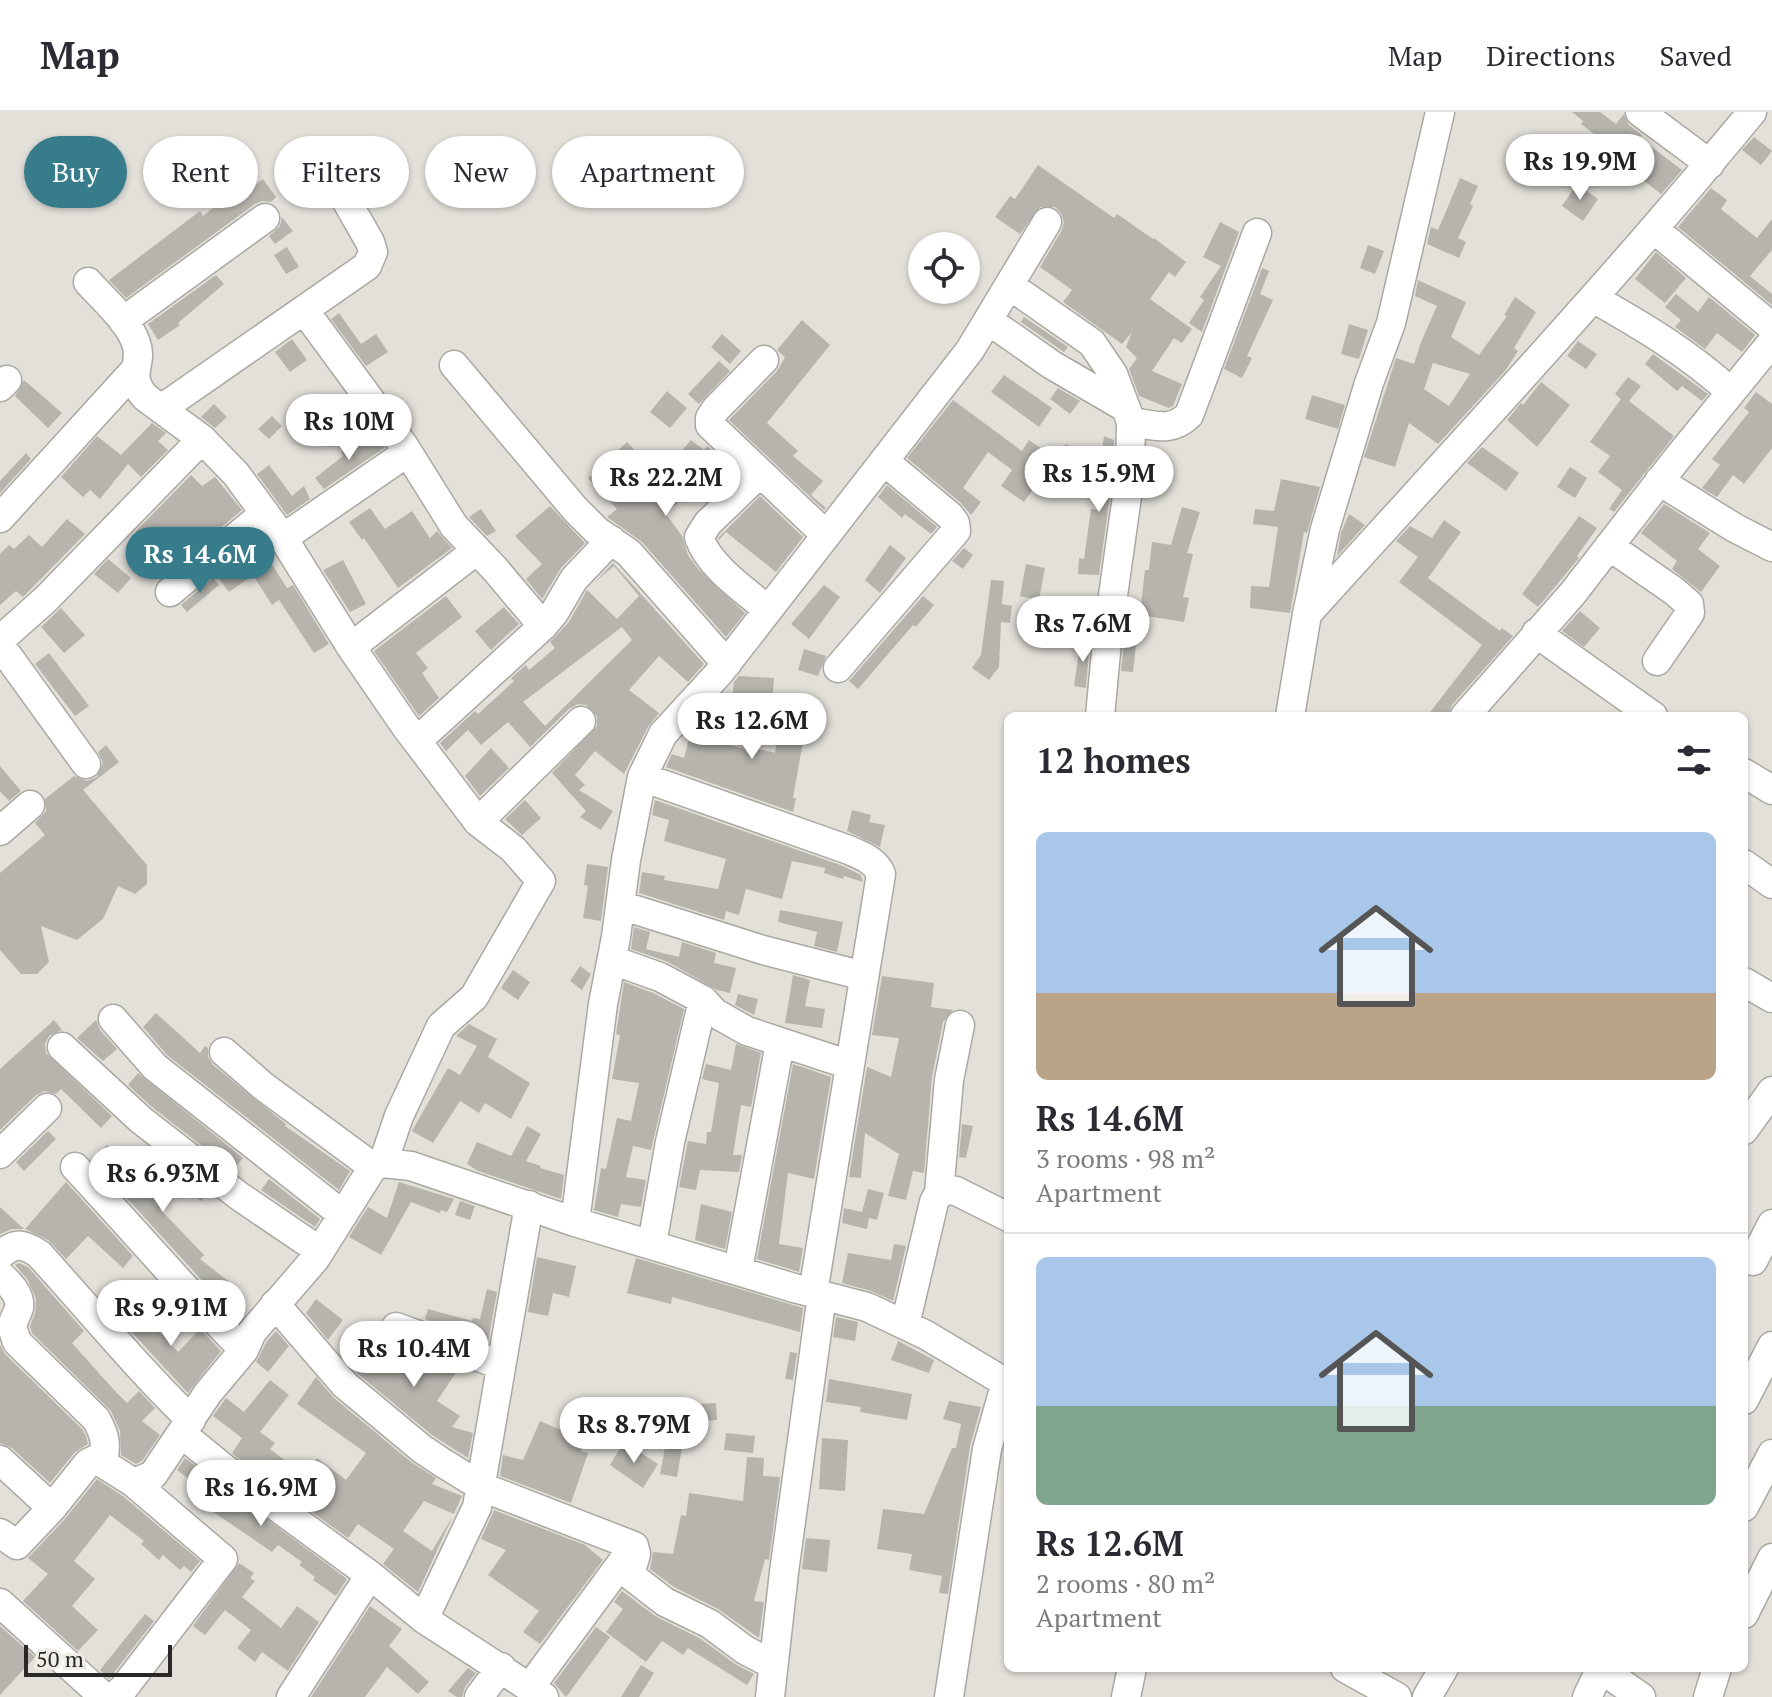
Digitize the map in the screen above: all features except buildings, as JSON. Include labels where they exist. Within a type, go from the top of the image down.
[{"type":"street","points":[[1291,712],[1307,614],[1339,478],[1391,323],[1440,112]]},
{"type":"street","points":[[1640,112],[1710,164]]},
{"type":"street","points":[[1307,614],[1593,298],[1752,112]]},
{"type":"street","points":[[161,409],[367,266],[373,252],[351,208]]},
{"type":"street","points":[[123,321],[265,218]]},
{"type":"street","points":[[575,1222],[603,1004],[642,777],[663,734],[727,664],[970,350],[1047,222]]},
{"type":"street","points":[[1654,229],[1772,327]]},
{"type":"street","points":[[988,320],[1128,415],[1168,427],[1179,424],[1189,415],[1257,233]]},
{"type":"street","points":[[88,282],[123,321],[135,340],[138,389],[202,439],[236,474],[283,538],[351,647],[417,741],[478,822],[513,849],[541,881],[474,997],[441,1026],[378,1165],[320,1251],[252,1332],[244,1350],[208,1393],[153,1475],[134,1483]]},
{"type":"street","points":[[1009,285],[1092,343],[1113,374],[1128,415],[1130,475],[1108,631],[1100,712]]},
{"type":"street","points":[[1593,298],[1663,338],[1706,369],[1731,392]]},
{"type":"street","points":[[304,310],[408,452],[454,526],[543,626]]},
{"type":"street","points":[[1468,712],[1573,593],[1772,342]]},
{"type":"street","points":[[764,360],[710,418],[710,425],[826,535]]},
{"type":"street","points":[[454,365],[575,509],[597,531],[629,553],[727,664]]},
{"type":"street","points":[[0,518],[135,370]]},
{"type":"street","points":[[86,764],[0,643],[202,439]]},
{"type":"street","points":[[283,538],[408,452]]},
{"type":"street","points":[[838,668],[956,531],[950,516],[884,461]]},
{"type":"street","points":[[760,473],[708,523],[699,537],[703,548],[719,566],[768,610]]},
{"type":"street","points":[[1659,481],[1772,547]]},
{"type":"street","points":[[170,592],[265,513]]},
{"type":"street","points":[[417,741],[543,626],[574,579],[611,540]]},
{"type":"street","points":[[1609,546],[1689,604],[1690,613],[1657,661]]},
{"type":"street","points":[[351,647],[477,550]]},
{"type":"street","points":[[1536,633],[1647,712]]},
{"type":"street","points":[[478,822],[581,721]]},
{"type":"street","points":[[1748,775],[1772,790]]},
{"type":"street","points":[[642,777],[849,850],[877,866],[881,874],[818,1294],[771,1684]]},
{"type":"street","points":[[0,831],[30,805]]},
{"type":"street","points":[[1748,867],[1772,884]]},
{"type":"street","points":[[620,905],[763,950],[864,976]]},
{"type":"street","points":[[612,960],[660,977],[703,1000],[715,1013],[747,1031],[850,1065]]},
{"type":"street","points":[[1748,984],[1772,998]]},
{"type":"street","points":[[652,1244],[670,1142],[703,1000]]},
{"type":"street","points":[[113,1019],[155,1067],[343,1215]]},
{"type":"street","points":[[905,1325],[934,1202],[939,1193],[949,1080],[960,1025]]},
{"type":"street","points":[[738,1270],[780,1043]]},
{"type":"street","points":[[62,1047],[141,1120],[239,1196],[320,1251]]},
{"type":"street","points":[[224,1052],[263,1086],[378,1165],[411,1166],[575,1222],[867,1307],[948,1347],[1004,1381]]},
{"type":"street","points":[[1748,1124],[1772,1091]]},
{"type":"street","points":[[0,1154],[47,1108]]},
{"type":"street","points":[[75,1167],[197,1303],[244,1350]]},
{"type":"street","points":[[939,1193],[956,1191],[1004,1215]]},
{"type":"street","points":[[424,1619],[472,1520],[482,1487],[529,1205]]},
{"type":"street","points":[[1756,1263],[1772,1224]]},
{"type":"street","points":[[0,1255],[17,1244],[24,1244],[39,1254],[112,1334],[186,1427],[225,1469],[370,1575],[424,1619],[537,1692],[634,1546]]},
{"type":"street","points":[[0,1275],[12,1286],[9,1317],[17,1342],[96,1419],[107,1445],[103,1462]]},
{"type":"street","points":[[275,1304],[345,1385],[422,1449],[482,1487],[634,1546]]},
{"type":"street","points":[[396,1327],[501,1365]]},
{"type":"street","points":[[1748,1392],[1772,1346]]},
{"type":"street","points":[[949,1697],[987,1449],[1004,1393]]},
{"type":"street","points":[[1748,1499],[1772,1454]]},
{"type":"street","points":[[0,1533],[17,1545],[88,1463],[96,1459],[134,1483],[223,1559],[132,1678],[113,1697]]},
{"type":"street","points":[[0,1460],[52,1508]]},
{"type":"street","points":[[634,1546],[636,1554],[630,1575],[665,1602],[710,1624],[745,1650],[768,1662],[771,1684]]},
{"type":"street","points":[[1748,1606],[1772,1558]]},
{"type":"street","points":[[291,1697],[370,1575]]},
{"type":"street","points":[[0,1603],[104,1697]]},
{"type":"street","points":[[479,1697],[501,1667]]},
{"type":"street","points":[[1126,1697],[1131,1672]]},
{"type":"street","points":[[1354,1672],[1394,1689]]},
{"type":"street","points":[[1427,1697],[1442,1672]]},
{"type":"street","points":[[1587,1697],[1600,1672]]},
{"type":"street","points":[[1605,1672],[1641,1697]]},
{"type":"street","points":[[1708,1697],[1716,1672]]}]
